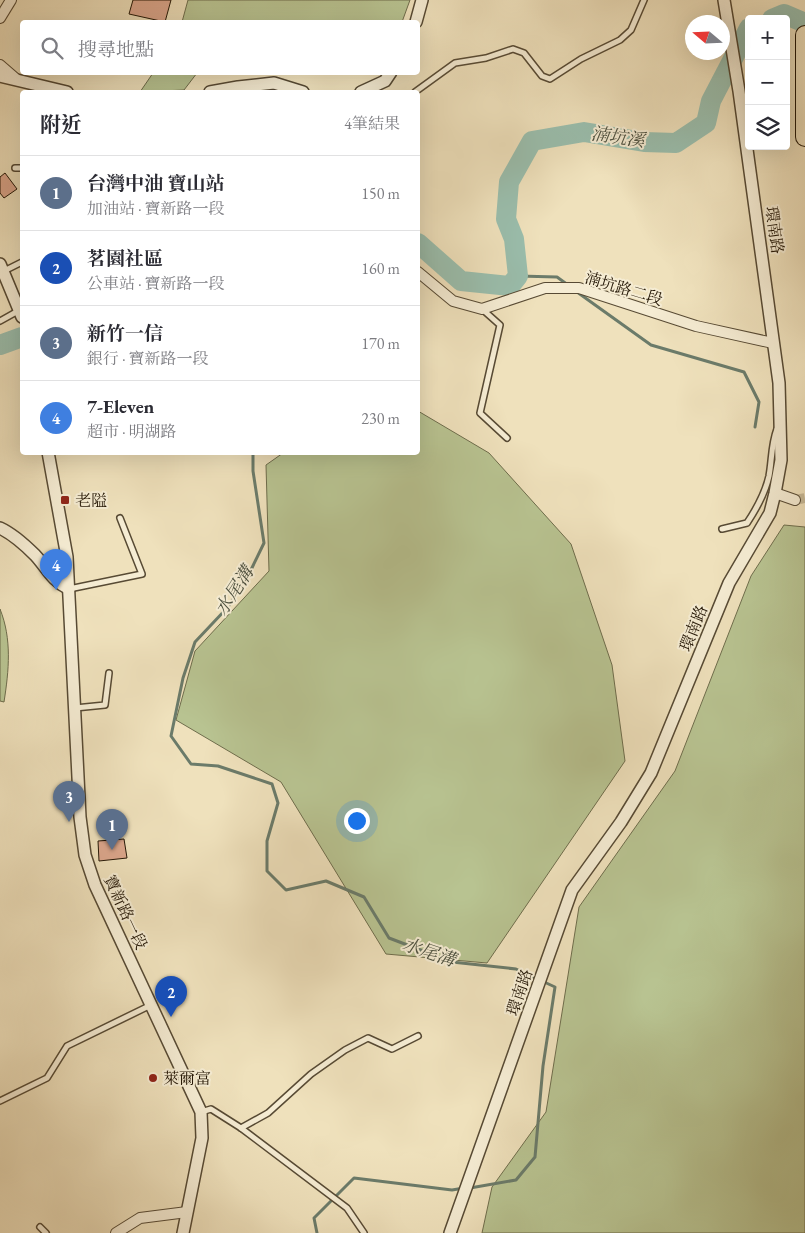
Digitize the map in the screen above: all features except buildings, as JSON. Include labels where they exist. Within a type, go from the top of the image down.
[{"type":"highway","points":[[805,35],[803,103],[805,137]]},
{"type":"street","points":[[0,18],[11,0]]},
{"type":"street","points":[[417,20],[422,0]]},
{"type":"street","name":"環南路","points":[[450,1233],[472,1176],[572,890],[622,822],[651,772],[729,583],[770,513],[775,493],[781,460],[779,383],[724,0]]},
{"type":"street","points":[[0,65],[18,80]]},
{"type":"street","points":[[366,90],[386,81],[389,75]]},
{"type":"street","points":[[0,76],[59,90]]},
{"type":"street","points":[[221,90],[274,84],[296,90]]},
{"type":"street","points":[[2,267],[20,308]]},
{"type":"street","points":[[420,274],[453,301],[482,309]]},
{"type":"street","name":"湳坑路二段","points":[[482,309],[545,288],[579,288],[696,326],[773,343]]},
{"type":"street","name":"寶新路一段","points":[[49,455],[67,557],[80,818],[85,855],[95,886],[201,1112],[202,1138],[183,1233]]},
{"type":"street","points":[[775,493],[795,500]]},
{"type":"street","points":[[0,528],[8,532],[35,555],[57,584],[68,589]]},
{"type":"street","points":[[116,1233],[140,1218],[187,1212]]},
{"type":"lane","points":[[418,90],[455,63],[486,58],[513,49],[524,53],[542,76],[550,79],[581,60],[620,40],[631,30],[644,0]]},
{"type":"lane","points":[[2,267],[20,262]]},
{"type":"lane","points":[[482,309],[500,325],[480,413],[507,438]]},
{"type":"lane","points":[[0,321],[20,313]]},
{"type":"lane","points":[[722,530],[747,523],[761,502],[769,476],[773,441],[780,419]]},
{"type":"lane","points":[[68,589],[142,574],[120,518]]},
{"type":"lane","points":[[75,708],[105,705],[109,673]]},
{"type":"lane","points":[[0,1101],[48,1078],[67,1046],[151,1005]]},
{"type":"lane","points":[[241,1128],[268,1113],[311,1074],[345,1050],[368,1038],[392,1049],[418,1036]]},
{"type":"lane","points":[[201,1112],[211,1109],[241,1128],[347,1208],[364,1233]]},
{"type":"lane","points":[[40,1227],[46,1233]]},
{"type":"green space","points":[[188,0],[410,0],[403,20],[183,20]]},
{"type":"green space","points":[[152,75],[195,75],[184,90],[141,90]]},
{"type":"green space","points":[[420,412],[489,453],[571,544],[612,665],[625,761],[487,963],[386,954],[281,782],[176,720],[195,651],[269,571],[266,465],[280,455],[420,455]]},
{"type":"green space","points":[[784,525],[805,527],[805,1233],[482,1233],[492,1187],[546,1112],[579,907],[675,771],[751,576]]},
{"type":"green space","points":[[0,609],[8,643],[4,702],[0,701]]},
{"type":"waterway","name":"水尾溝","points":[[782,15],[786,15]]},
{"type":"waterway","name":"水尾溝","points":[[790,17],[805,23]]},
{"type":"waterway","name":"湳坑溪","points":[[420,245],[461,281],[510,286],[518,276],[514,239],[506,219],[509,182],[532,141],[584,132],[644,142],[676,143],[706,123],[711,101],[745,36]]},
{"type":"waterway","points":[[518,276],[557,277],[568,285]]},
{"type":"waterway","points":[[577,292],[651,345],[744,372],[759,402],[755,427]]},
{"type":"waterway","name":"湳坑溪","points":[[0,345],[20,338]]},
{"type":"waterway","name":"水尾溝","points":[[253,455],[253,471],[264,543],[249,574],[228,607],[195,642],[183,678],[171,736],[191,764],[218,766],[272,784],[278,803],[267,841],[267,871],[286,890],[326,881],[364,897],[389,938],[452,962],[516,969],[537,979]]},
{"type":"waterway","name":"水尾溝","points":[[470,1188],[516,1180],[535,1157],[543,1066],[555,987],[542,981]]},
{"type":"waterway","name":"水尾溝","points":[[317,1233],[314,1218],[354,1178],[452,1190],[464,1188]]},
{"type":"tunnel","points":[[795,500],[805,498]]},
{"type":"place","name":"老隘","points":[[65,500]]},
{"type":"place","name":"7-Eleven","points":[[56,590]]},
{"type":"place","name":"新竹一信","points":[[69,822]]},
{"type":"place","name":"台灣中油 寶山站","points":[[112,850]]},
{"type":"place","name":"茗園社區","points":[[171,1017]]},
{"type":"place","name":"萊爾富","points":[[153,1078]]}]
